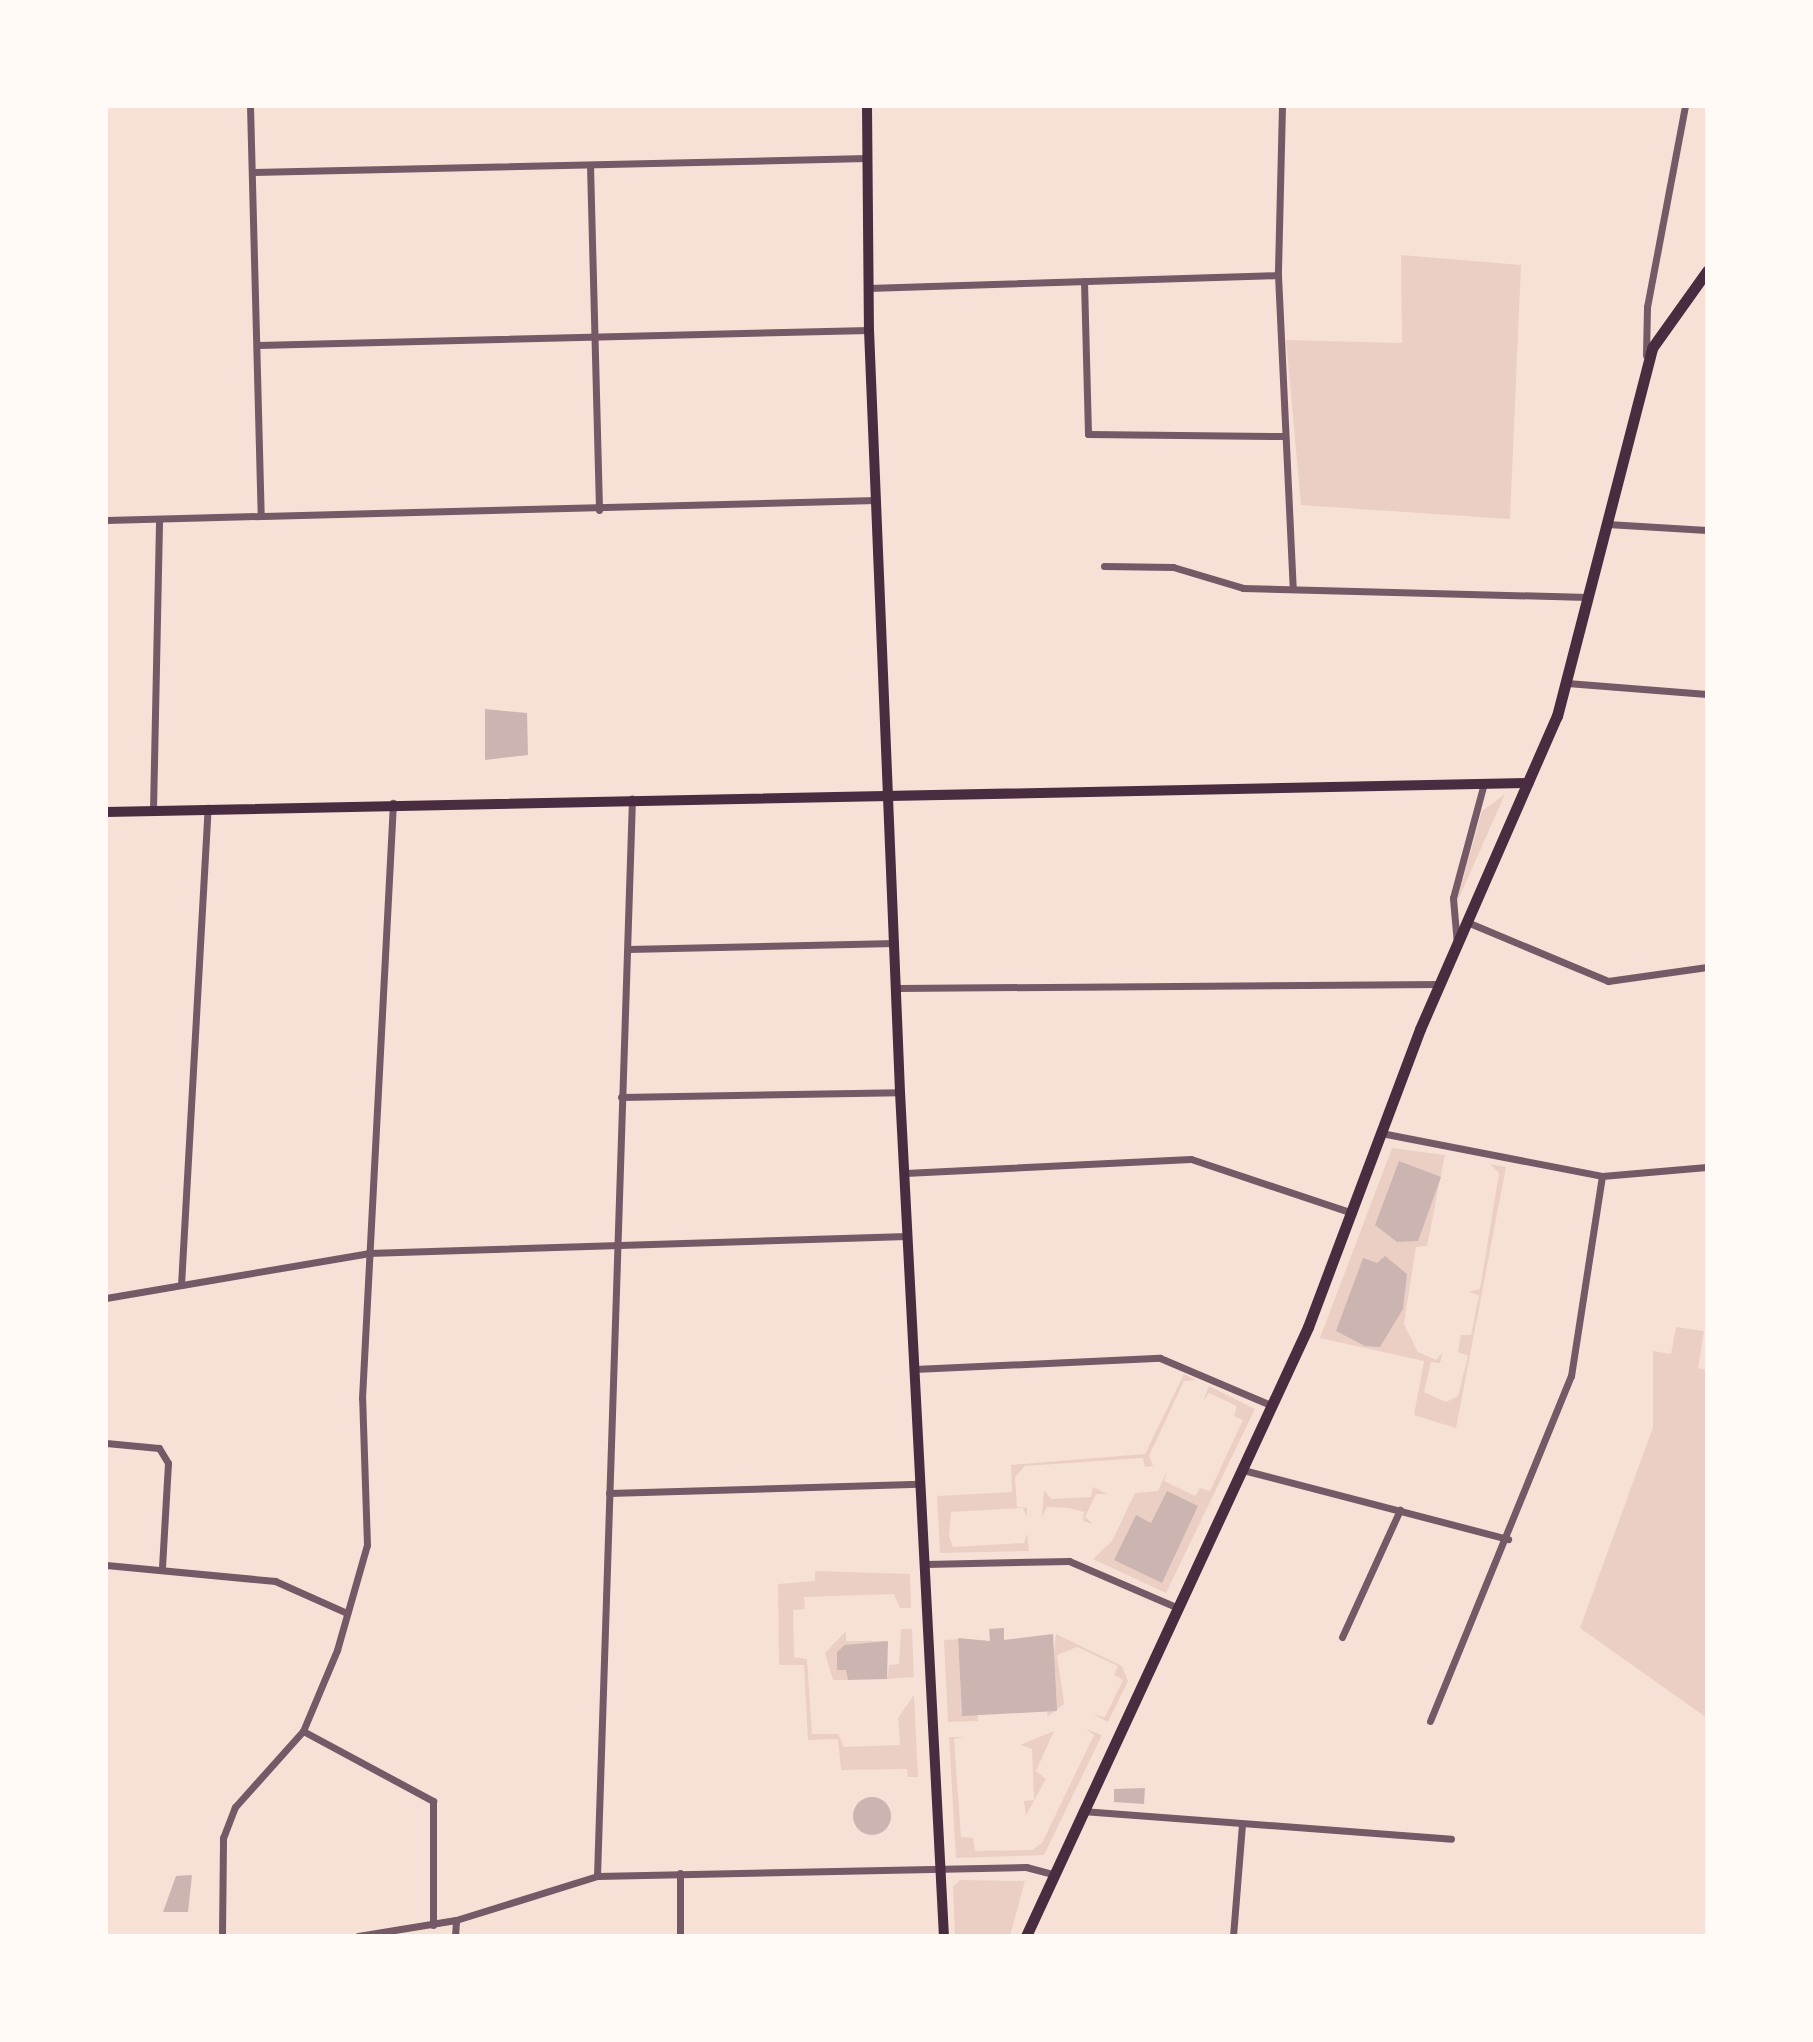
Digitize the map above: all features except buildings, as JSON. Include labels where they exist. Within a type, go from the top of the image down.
[{"type":"main road","points":[[867,106],[869,330],[900,1092],[944,1936]]},
{"type":"main road","points":[[1026,1936],[1052,1874],[1273,1406],[1352,1213],[1440,984],[1529,783],[1567,683],[1646,365],[1664,324],[1707,271]]},
{"type":"main road","points":[[106,812],[889,792],[1529,783]]},
{"type":"street","points":[[250,106],[261,516]]},
{"type":"street","points":[[1282,106],[1278,275],[1282,436],[1293,588]]},
{"type":"street","points":[[1646,365],[1647,307],[1685,106]]},
{"type":"street","points":[[252,172],[867,158]]},
{"type":"street","points":[[590,165],[599,510]]},
{"type":"street","points":[[868,288],[1278,275]]},
{"type":"street","points":[[1084,281],[1088,434],[1282,436]]},
{"type":"street","points":[[258,345],[869,330]]},
{"type":"street","points":[[106,520],[599,510],[876,500]]},
{"type":"street","points":[[153,810],[159,519]]},
{"type":"street","points":[[1607,524],[1707,530]]},
{"type":"street","points":[[1104,566],[1173,567],[1224,586],[1588,597]]},
{"type":"street","points":[[1567,683],[1707,694]]},
{"type":"street","points":[[1457,944],[1453,898],[1484,783]]},
{"type":"street","points":[[597,1876],[632,798]]},
{"type":"street","points":[[222,1936],[223,1838],[235,1807],[303,1731],[347,1613],[369,1518],[362,1398],[393,803]]},
{"type":"street","points":[[181,1285],[208,808]]},
{"type":"street","points":[[1467,922],[1608,981],[1707,967]]},
{"type":"street","points":[[628,949],[895,943]]},
{"type":"street","points":[[897,988],[1440,984]]},
{"type":"street","points":[[621,1097],[900,1092]]},
{"type":"street","points":[[1381,1133],[1602,1176],[1707,1167]]},
{"type":"street","points":[[905,1173],[1191,1159],[1352,1213]]},
{"type":"street","points":[[1430,1721],[1508,1539],[1571,1376],[1602,1176]]},
{"type":"street","points":[[106,1298],[368,1253],[907,1236]]},
{"type":"street","points":[[914,1369],[1160,1358],[1273,1406]]},
{"type":"street","points":[[106,1443],[159,1448],[168,1463],[162,1566]]},
{"type":"street","points":[[1243,1470],[1508,1539]]},
{"type":"street","points":[[609,1493],[920,1484]]},
{"type":"street","points":[[1342,1637],[1400,1510]]},
{"type":"street","points":[[925,1564],[1069,1561],[1178,1608]]},
{"type":"street","points":[[106,1565],[162,1566],[275,1581],[347,1613]]},
{"type":"street","points":[[303,1731],[433,1801],[433,1925]]},
{"type":"street","points":[[1082,1811],[1451,1839]]},
{"type":"street","points":[[1233,1936],[1242,1824]]},
{"type":"street","points":[[358,1936],[456,1920],[597,1876],[1030,1867],[1052,1874]]},
{"type":"street","points":[[680,1873],[680,1936]]},
{"type":"street","points":[[455,1936],[456,1920]]},
{"type":"shaded area","points":[[1401,255],[1521,265],[1510,519],[1301,505],[1286,340],[1402,343]]},
{"type":"shaded area","points":[[1505,794],[1455,907],[1482,811]]},
{"type":"shaded area","points":[[1392,1148],[1445,1155],[1427,1246],[1416,1247],[1404,1324],[1418,1352],[1436,1360],[1443,1352],[1440,1363],[1431,1362],[1424,1392],[1446,1402],[1458,1396],[1468,1356],[1458,1352],[1461,1335],[1471,1335],[1479,1295],[1468,1292],[1480,1289],[1499,1173],[1490,1164],[1506,1167],[1456,1428],[1414,1415],[1424,1361],[1320,1338]]},
{"type":"shaded area","points":[[1676,1327],[1704,1331],[1698,1368],[1707,1370],[1707,1718],[1580,1628],[1653,1427],[1653,1351],[1671,1354]]},
{"type":"shaded area","points":[[1184,1374],[1196,1380],[1184,1381],[1149,1456],[1153,1466],[1145,1467],[1143,1458],[1025,1466],[1015,1477],[1017,1507],[1027,1508],[1027,1517],[1023,1508],[951,1512],[949,1536],[953,1547],[1024,1543],[1027,1533],[1029,1551],[940,1553],[937,1496],[1012,1492],[1011,1465],[1145,1454]]},
{"type":"shaded area","points":[[1209,1386],[1255,1409],[1166,1593],[1093,1559],[1112,1541],[1135,1493],[1158,1491],[1167,1471],[1164,1481],[1195,1496],[1200,1488],[1210,1491],[1243,1420],[1234,1416],[1237,1406],[1209,1393],[1203,1401]]},
{"type":"shaded area","points":[[1093,1487],[1107,1494],[1096,1494],[1085,1517],[1093,1524],[1083,1521],[1084,1512],[1068,1508],[1047,1507],[1042,1517],[1044,1490],[1051,1499],[1091,1497]]},
{"type":"shaded area","points":[[815,1571],[910,1574],[911,1608],[900,1608],[894,1594],[804,1597],[805,1609],[793,1610],[794,1657],[807,1659],[812,1734],[838,1734],[844,1747],[900,1745],[898,1718],[914,1695],[918,1777],[908,1777],[907,1769],[841,1770],[838,1739],[808,1740],[804,1665],[779,1665],[778,1584],[815,1581]]},
{"type":"shaded area","points":[[901,1629],[912,1629],[914,1677],[887,1679],[889,1665],[899,1664]]},
{"type":"shaded area","points":[[846,1631],[846,1641],[888,1641],[837,1652],[837,1670],[846,1670],[848,1680],[833,1680],[825,1653]]},
{"type":"shaded area","points":[[1056,1634],[1122,1666],[1128,1681],[1108,1722],[1093,1714],[1105,1717],[1123,1680],[1114,1675],[1118,1666],[1077,1647],[1057,1655],[1064,1704],[1047,1717]]},
{"type":"shaded area","points":[[958,1639],[962,1715],[978,1715],[978,1721],[948,1722],[944,1640]]},
{"type":"shaded area","points":[[1086,1729],[1102,1735],[1044,1855],[956,1858],[949,1737],[964,1737],[954,1739],[961,1837],[973,1838],[975,1851],[1032,1850],[1042,1843],[1094,1735]]},
{"type":"shaded area","points":[[1054,1731],[1036,1771],[1046,1779],[1026,1815],[1024,1801],[1034,1800],[1032,1749],[1020,1745]]},
{"type":"shaded area","points":[[960,1880],[1025,1881],[1010,1936],[955,1936],[953,1887]]}]
